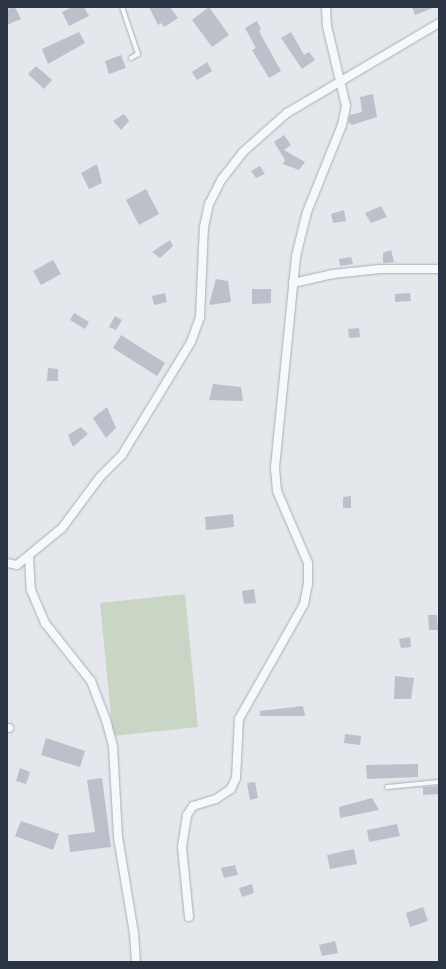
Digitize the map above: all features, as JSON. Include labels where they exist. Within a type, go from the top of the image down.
[{"type":"street","points":[[189,917],[182,847],[187,815],[193,806],[216,799],[231,789],[236,778],[239,719],[304,604],[308,563],[277,491],[275,467],[293,283],[307,212],[342,125],[346,106],[327,26],[326,7]]},
{"type":"street","points":[[7,563],[17,565],[62,528],[100,477],[122,455],[191,342],[200,317],[204,227],[209,204],[222,179],[265,130],[310,98],[340,84],[378,58],[439,23]]},
{"type":"street","points":[[293,283],[333,274],[380,269],[439,269]]},
{"type":"street","points":[[29,556],[31,590],[45,623],[91,681],[106,720],[113,747],[118,837],[134,934],[136,962]]},
{"type":"lane","points":[[122,7],[126,25],[138,54],[131,58]]},
{"type":"lane","points":[[387,787],[439,782]]},
{"type":"green space","points":[[185,594],[198,727],[113,736],[100,603]]},
{"type":"building","points":[[15,7],[21,19],[7,25],[7,9]]},
{"type":"building","points":[[72,7],[84,7],[89,16],[69,26],[62,12]]},
{"type":"building","points":[[149,7],[170,7],[178,18],[164,27],[161,23],[158,25]]},
{"type":"building","points":[[209,7],[229,35],[212,47],[192,20]]},
{"type":"building","points":[[412,7],[435,7],[415,15]]},
{"type":"building","points":[[257,21],[261,29],[259,31],[281,71],[269,78],[252,50],[256,48],[245,28]]},
{"type":"building","points":[[79,32],[85,43],[48,64],[42,49]]},
{"type":"building","points":[[291,32],[304,55],[309,52],[315,60],[302,69],[281,38]]},
{"type":"building","points":[[121,55],[126,68],[109,74],[105,61]]},
{"type":"building","points":[[207,62],[212,71],[197,80],[192,72]]},
{"type":"building","points":[[36,66],[52,80],[44,89],[28,74]]},
{"type":"building","points":[[373,94],[377,117],[352,125],[348,122],[350,115],[362,112],[360,97]]},
{"type":"building","points":[[124,114],[129,121],[121,130],[113,121]]},
{"type":"building","points":[[284,135],[291,145],[284,150],[305,162],[299,170],[283,164],[285,160],[274,142]]},
{"type":"building","points":[[97,164],[102,183],[89,189],[81,173]]},
{"type":"building","points":[[260,166],[265,174],[256,178],[251,171]]},
{"type":"building","points":[[146,189],[159,214],[139,225],[126,200]]},
{"type":"building","points":[[381,206],[387,217],[371,223],[365,213]]},
{"type":"building","points":[[344,210],[346,221],[333,223],[331,214]]},
{"type":"building","points":[[170,240],[173,246],[160,258],[152,252]]},
{"type":"building","points":[[391,250],[394,262],[383,263],[383,253]]},
{"type":"building","points":[[351,257],[353,264],[340,266],[339,259]]},
{"type":"building","points":[[53,260],[61,274],[41,285],[33,271]]},
{"type":"building","points":[[216,279],[228,281],[231,302],[209,305]]},
{"type":"building","points":[[252,289],[271,289],[271,303],[252,304]]},
{"type":"building","points":[[165,293],[167,302],[154,305],[152,296]]},
{"type":"building","points":[[410,293],[411,301],[395,302],[395,294]]},
{"type":"building","points":[[74,313],[89,322],[85,329],[70,320]]},
{"type":"building","points":[[115,316],[122,320],[116,330],[109,327]]},
{"type":"building","points":[[359,328],[360,337],[349,338],[348,329]]},
{"type":"building","points":[[121,335],[165,363],[157,376],[113,348]]},
{"type":"building","points":[[48,368],[58,369],[58,381],[47,381]]},
{"type":"building","points":[[213,384],[241,387],[243,401],[209,400]]},
{"type":"building","points":[[107,407],[116,428],[106,438],[93,418]]},
{"type":"building","points":[[81,427],[88,434],[73,447],[68,435]]},
{"type":"building","points":[[351,496],[351,508],[343,508],[343,497]]},
{"type":"building","points":[[233,514],[234,527],[206,530],[205,517]]},
{"type":"building","points":[[254,589],[256,603],[244,604],[242,591]]},
{"type":"building","points":[[428,615],[437,615],[438,630],[429,630]]},
{"type":"building","points":[[410,637],[411,647],[401,648],[399,639]]},
{"type":"building","points":[[395,676],[414,678],[411,699],[394,699]]},
{"type":"building","points":[[303,706],[305,716],[260,716],[260,711]]},
{"type":"building","points":[[345,734],[361,736],[360,745],[344,743]]},
{"type":"building","points":[[46,738],[85,751],[80,767],[41,755]]},
{"type":"building","points":[[418,764],[418,777],[367,779],[366,765]]},
{"type":"building","points":[[20,768],[30,772],[26,784],[16,781]]},
{"type":"building","points":[[102,778],[111,847],[70,852],[68,835],[95,832],[87,780]]},
{"type":"building","points":[[255,782],[258,798],[250,800],[247,783]]},
{"type":"building","points":[[439,786],[439,794],[423,795],[423,787]]},
{"type":"building","points":[[372,798],[379,810],[340,818],[339,807]]},
{"type":"building","points":[[21,821],[59,834],[53,850],[15,836]]},
{"type":"building","points":[[397,824],[400,836],[369,842],[367,830]]},
{"type":"building","points":[[354,849],[357,864],[330,869],[327,855]]},
{"type":"building","points":[[235,865],[238,875],[224,878],[221,868]]},
{"type":"building","points":[[252,884],[254,893],[242,897],[239,888]]},
{"type":"building","points":[[423,907],[428,921],[410,927],[406,913]]},
{"type":"building","points":[[335,941],[338,953],[322,956],[319,945]]}]
